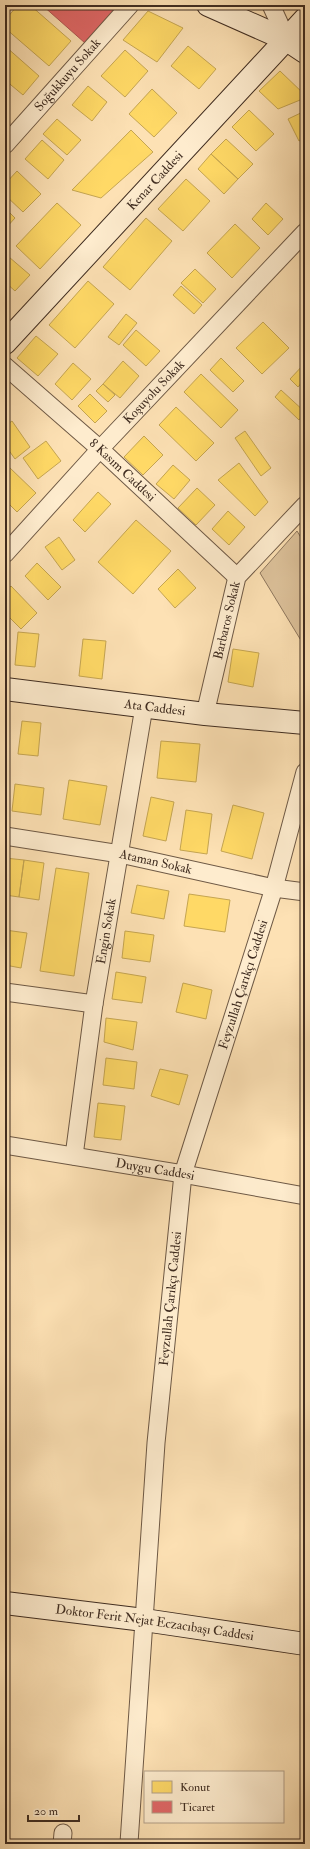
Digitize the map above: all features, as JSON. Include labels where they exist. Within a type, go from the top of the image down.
[{"type":"main road","points":[[208,5],[287,40],[305,52]]},
{"type":"main road","name":"Kenar Caddesi","points":[[5,343],[305,19]]},
{"type":"main road","name":"Ata Caddesi","points":[[5,689],[205,714],[305,722]]},
{"type":"main road","name":"Doktor Ferit Nejat Eczacıbaşı Caddesi","points":[[5,1604],[144,1620],[305,1644]]},
{"type":"street","name":"Soğukkuyu Sokak","points":[[5,145],[130,5]]},
{"type":"street","points":[[271,5],[287,40]]},
{"type":"street","name":"Koşuyolu Sokak","points":[[5,554],[100,449],[305,232]]},
{"type":"street","name":"8 Kasım Caddesi","points":[[5,366],[100,449],[236,577]]},
{"type":"street","name":"Barbaros Sokak","points":[[205,714],[236,577],[305,504]]},
{"type":"street","name":"Engin Sokak","points":[[74,1156],[94,1004],[144,707]]},
{"type":"street","name":"Feyzullah Çarıkçı Caddesi","points":[[129,1843],[156,1444],[183,1174],[274,888],[305,772]]},
{"type":"street","name":"Ataman Sokak","points":[[5,836],[120,854],[274,888],[305,892]]},
{"type":"street","points":[[5,992],[94,1004]]},
{"type":"street","name":"Duygu Caddesi","points":[[5,1145],[183,1174],[305,1196]]},
{"type":"shaded area","points":[[297,531],[305,544],[305,647],[260,573]]},
{"type":"building: Konut","points":[[18,5],[30,5],[71,41],[49,66],[5,28],[5,20]]},
{"type":"building: Konut","points":[[148,11],[183,28],[157,62],[123,40]]},
{"type":"building: Konut","points":[[5,46],[39,76],[23,95],[5,80]]},
{"type":"building: Konut","points":[[188,46],[216,69],[199,89],[171,66]]},
{"type":"building: Konut","points":[[125,50],[148,71],[125,97],[101,76]]},
{"type":"building: Konut","points":[[280,71],[305,95],[305,98],[278,109],[259,91]]},
{"type":"building: Konut","points":[[88,86],[107,102],[92,121],[72,105]]},
{"type":"building: Konut","points":[[152,89],[177,113],[154,137],[129,114]]},
{"type":"building: Konut","points":[[249,110],[274,134],[256,151],[232,127]]},
{"type":"building: Konut","points":[[305,111],[305,138],[299,141],[288,119]]},
{"type":"building: Konut","points":[[57,119],[81,140],[67,155],[43,134]]},
{"type":"building: Konut","points":[[131,130],[153,152],[101,198],[72,190]]},
{"type":"building: Konut","points":[[226,139],[253,164],[238,179],[211,154]]},
{"type":"building: Konut","points":[[42,140],[64,160],[48,179],[25,159]]},
{"type":"building: Konut","points":[[211,154],[238,179],[224,194],[198,169]]},
{"type":"building: Konut","points":[[17,171],[41,194],[23,212],[5,195],[5,184]]},
{"type":"building: Konut","points":[[186,179],[210,201],[183,231],[158,209]]},
{"type":"building: Konut","points":[[57,203],[81,225],[40,269],[16,246]]},
{"type":"building: Konut","points":[[266,203],[283,219],[268,235],[252,219]]},
{"type":"building: Konut","points":[[5,208],[15,218],[5,229]]},
{"type":"building: Konut","points":[[146,218],[172,241],[130,290],[103,267]]},
{"type":"building: Konut","points":[[235,224],[260,248],[232,278],[207,253]]},
{"type":"building: Konut","points":[[9,257],[30,275],[15,291],[5,282],[5,261]]},
{"type":"building: Konut","points":[[195,269],[216,289],[203,303],[181,283]]},
{"type":"building: Konut","points":[[88,281],[114,304],[75,348],[49,325]]},
{"type":"building: Konut","points":[[181,286],[202,305],[194,314],[173,295]]},
{"type":"building: Konut","points":[[126,314],[137,323],[119,345],[108,337]]},
{"type":"building: Konut","points":[[263,322],[289,348],[262,374],[236,348]]},
{"type":"building: Konut","points":[[136,330],[160,351],[146,366],[123,345]]},
{"type":"building: Konut","points":[[36,336],[58,354],[38,376],[17,358]]},
{"type":"building: Konut","points":[[221,358],[244,381],[233,392],[210,370]]},
{"type":"building: Konut","points":[[123,361],[139,376],[120,398],[103,384]]},
{"type":"building: Konut","points":[[73,363],[91,379],[72,400],[55,384]]},
{"type":"building: Konut","points":[[305,363],[305,379],[298,387],[290,379]]},
{"type":"building: Konut","points":[[201,374],[238,410],[221,428],[184,392]]},
{"type":"building: Konut","points":[[103,384],[115,395],[108,402],[96,391]]},
{"type":"building: Konut","points":[[281,390],[305,412],[299,420],[275,397]]},
{"type":"building: Konut","points":[[90,394],[107,411],[95,423],[78,406]]},
{"type":"building: Konut","points":[[176,407],[214,443],[196,461],[159,425]]},
{"type":"building: Konut","points":[[12,421],[30,447],[15,459],[5,445],[5,426]]},
{"type":"building: Konut","points":[[245,431],[271,468],[261,476],[235,438]]},
{"type":"building: Konut","points":[[144,436],[163,455],[143,475],[124,457]]},
{"type":"building: Konut","points":[[46,441],[61,461],[38,479],[23,458]]},
{"type":"building: Konut","points":[[239,463],[268,502],[255,516],[218,480]]},
{"type":"building: Konut","points":[[173,465],[190,480],[174,499],[156,484]]},
{"type":"building: Konut","points":[[9,467],[36,493],[17,512],[5,500],[5,472]]},
{"type":"building: Konut","points":[[197,488],[215,505],[196,525],[178,508]]},
{"type":"building: Konut","points":[[98,492],[111,504],[85,532],[73,520]]},
{"type":"building: Konut","points":[[228,511],[245,527],[229,545],[212,529]]},
{"type":"building: Konut","points":[[136,520],[171,551],[133,594],[98,562]]},
{"type":"building: Konut","points":[[59,537],[75,560],[62,570],[45,547]]},
{"type":"building: Konut","points":[[37,563],[61,587],[48,600],[25,576]]},
{"type":"building: Konut","points":[[178,569],[196,588],[175,608],[158,589]]},
{"type":"building: Konut","points":[[11,586],[37,613],[21,629],[5,613],[5,592]]},
{"type":"building: Konut","points":[[18,632],[39,634],[35,667],[15,665]]},
{"type":"building: Konut","points":[[83,639],[106,641],[102,679],[79,676]]},
{"type":"building: Konut","points":[[233,649],[259,653],[253,687],[228,682]]},
{"type":"building: Konut","points":[[22,721],[41,723],[38,756],[18,754]]},
{"type":"building: Konut","points":[[161,741],[200,744],[196,782],[157,778]]},
{"type":"building: Konut","points":[[69,780],[107,786],[100,825],[63,819]]},
{"type":"building: Konut","points":[[15,784],[44,788],[41,815],[12,811]]},
{"type":"building: Konut","points":[[151,797],[174,802],[166,841],[143,836]]},
{"type":"building: Konut","points":[[233,805],[264,813],[252,859],[221,851]]},
{"type":"building: Konut","points":[[186,810],[212,814],[207,854],[180,850]]},
{"type":"building: Konut","points":[[5,858],[24,860],[19,897],[5,895]]},
{"type":"building: Konut","points":[[24,860],[44,863],[39,900],[19,897]]},
{"type":"building: Konut","points":[[56,868],[89,873],[74,976],[40,971]]},
{"type":"building: Konut","points":[[137,885],[169,891],[164,919],[131,913]]},
{"type":"building: Konut","points":[[189,894],[230,900],[225,932],[184,926]]},
{"type":"building: Konut","points":[[5,930],[27,933],[21,968],[5,965]]},
{"type":"building: Konut","points":[[125,931],[154,935],[150,962],[122,958]]},
{"type":"building: Konut","points":[[116,972],[146,977],[142,1003],[112,999]]},
{"type":"building: Konut","points":[[183,983],[212,990],[206,1019],[176,1012]]},
{"type":"building: Konut","points":[[106,1018],[137,1022],[133,1050],[104,1042]]},
{"type":"building: Konut","points":[[106,1058],[137,1062],[134,1089],[103,1085]]},
{"type":"building: Konut","points":[[160,1069],[188,1075],[179,1105],[151,1096]]},
{"type":"building: Konut","points":[[98,1103],[125,1106],[121,1140],[94,1137]]},
{"type":"building: Ticaret","points":[[42,5],[111,5],[118,11],[85,43]]}]
